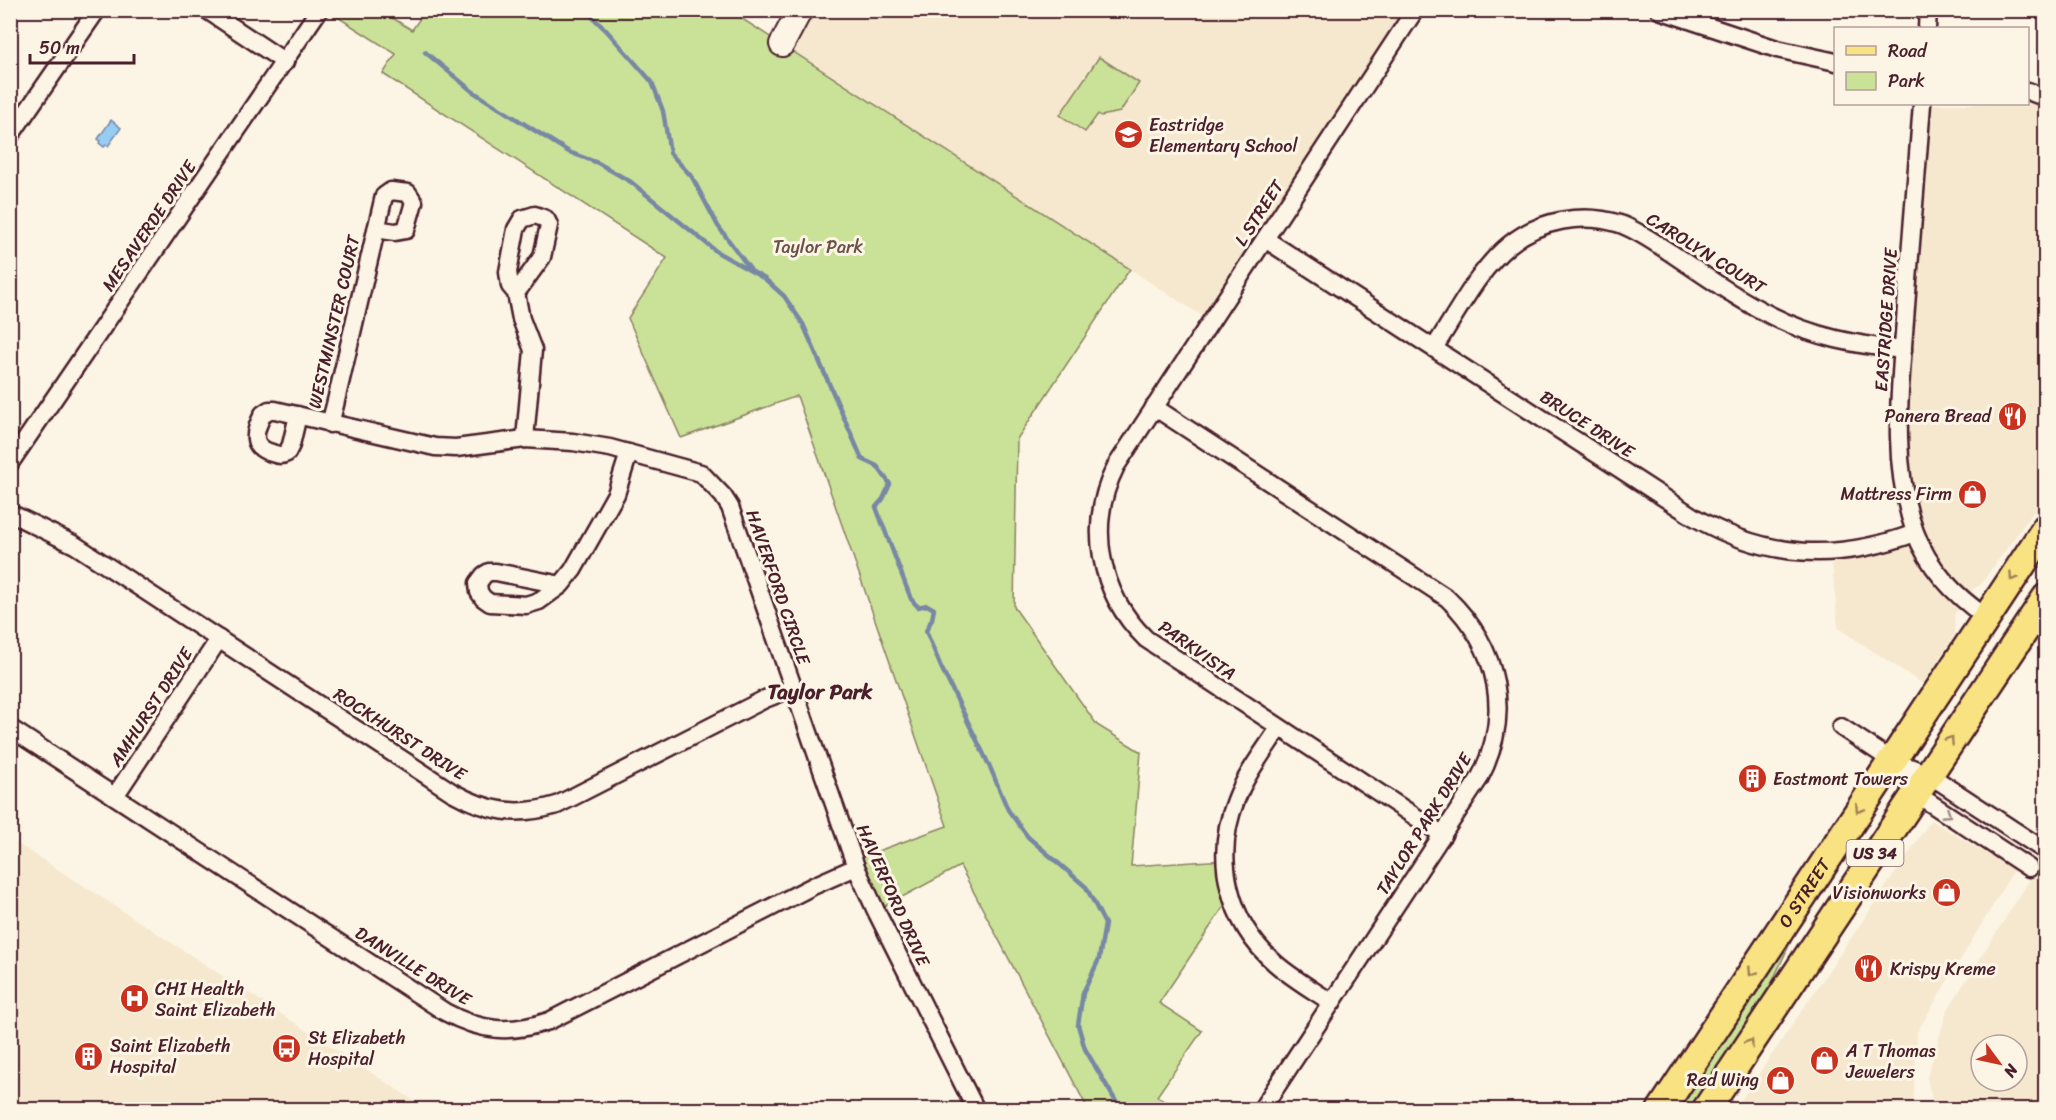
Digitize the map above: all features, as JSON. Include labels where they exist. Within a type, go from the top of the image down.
[{"type":"main road","name":"O STREET","points":[[1661,1110],[2046,528]]},
{"type":"main road","name":"O STREET","points":[[1706,1110],[2046,598]]},
{"type":"street","points":[[10,136],[97,10]]},
{"type":"street","points":[[207,10],[285,62]]},
{"type":"street","name":"MESAVERDE DRIVE","points":[[10,463],[319,10]]},
{"type":"street","points":[[782,44],[800,10]]},
{"type":"street","name":"L STREET","points":[[1154,407],[1415,10]]},
{"type":"street","points":[[1659,10],[1777,49],[1834,62]]},
{"type":"street","points":[[1927,27],[1928,10]]},
{"type":"street","points":[[2029,91],[2046,98]]},
{"type":"street","name":"EASTRIDGE DRIVE","points":[[1922,105],[1903,350],[1899,439],[1900,473],[1915,533],[1925,554],[1940,577],[1964,601],[1986,617]]},
{"type":"street","name":"CAROLYN COURT","points":[[1434,348],[1491,263],[1509,245],[1524,234],[1540,227],[1569,219],[1589,218],[1621,225],[1641,234],[1752,305],[1784,322],[1845,342],[1903,350]]},
{"type":"street","name":"WESTMINSTER COURT","points":[[330,424],[376,229]]},
{"type":"street","name":"BRUCE DRIVE","points":[[1265,239],[1694,517],[1735,537],[1779,549],[1805,553],[1831,553],[1870,547],[1915,533]]},
{"type":"street","points":[[516,293],[518,308],[533,350],[525,439]]},
{"type":"street","name":"PARKVISTA","points":[[1154,407],[1116,466],[1102,504],[1100,539],[1102,563],[1109,584],[1124,614],[1146,639],[1443,835]]},
{"type":"street","name":"TAYLOR PARK DRIVE","points":[[1154,407],[1438,592],[1455,606],[1475,630],[1485,649],[1494,678],[1498,709],[1496,730],[1484,770],[1261,1110]]},
{"type":"street","points":[[298,416],[435,447],[456,448],[525,439],[590,444],[629,453],[616,494],[573,570],[561,585]]},
{"type":"street","name":"HAVERFORD CIRCLE","points":[[629,453],[701,472],[723,496],[730,507],[793,688]]},
{"type":"street","name":"ROCKHURST DRIVE","points":[[10,513],[75,545],[452,792],[486,808],[504,811],[539,810],[557,805],[765,699],[793,688]]},
{"type":"street","name":"AMHURST DRIVE","points":[[115,796],[219,639]]},
{"type":"street","name":"HAVERFORD DRIVE","points":[[793,688],[856,867],[976,1110]]},
{"type":"street","points":[[1841,727],[1891,760],[2029,868]]},
{"type":"street","name":"DANVILLE DRIVE","points":[[10,728],[445,1012],[460,1020],[494,1029],[529,1028],[549,1021],[813,886],[856,867]]},
{"type":"street","points":[[1279,728],[1242,786],[1233,808],[1226,837],[1225,860],[1228,885],[1240,920],[1259,947],[1285,971],[1332,1003]]},
{"type":"street","points":[[1891,760],[1921,783],[2041,848]]},
{"type":"shaded area","name":"Eastridge Elementary School","points":[[800,11],[1415,11],[1210,321],[782,44]]},
{"type":"shaded area","points":[[2045,29],[2045,503],[2039,514],[2034,511],[1980,585],[1973,589],[1954,615],[1955,634],[1923,684],[1838,628],[1831,553],[1915,533],[1902,488],[1922,105],[2029,105],[2029,91],[2037,93]]},
{"type":"shaded area","points":[[1931,820],[2014,870],[1917,1032],[1913,1109],[1735,1109]]},
{"type":"shaded area","name":"CHI Health Saint Elizabeth","points":[[10,839],[89,889],[427,1109],[11,1109]]},
{"type":"shaded area","points":[[2045,850],[2045,1109],[1934,1109],[1927,1077],[1947,1011],[2030,879]]},
{"type":"shaded area","points":[[1273,1092],[1299,1109],[1261,1110]]},
{"type":"green space","name":"Taylor Park","points":[[328,11],[381,11],[412,30],[425,11],[730,11],[1130,269],[1017,439],[1014,607],[1097,725],[1141,752],[1131,866],[1225,860],[1231,896],[1159,1003],[1202,1031],[1157,1096],[1176,1109],[1088,1109],[960,866],[876,911],[853,860],[947,826],[797,396],[681,438],[628,318],[667,258],[383,74],[396,54]]},
{"type":"green space","points":[[1099,57],[1139,83],[1120,112],[1101,116],[1098,114],[1085,132],[1060,115]]},
{"type":"green space","points":[[1792,936],[1760,1008],[1694,1109],[1682,1110],[1697,1079]]},
{"type":"water","points":[[111,120],[121,128],[108,146],[104,147],[98,139]]},
{"type":"waterway","points":[[585,10],[652,82],[663,111],[670,153],[692,177],[718,226],[750,269]]},
{"type":"waterway","points":[[425,52],[472,91],[569,152],[598,163],[631,182],[717,252],[765,279],[784,296],[803,324],[862,459],[877,466],[890,484],[883,499],[876,507],[911,599],[918,607],[927,605],[934,609],[926,631],[1008,810],[1028,837],[1086,887],[1105,924],[1099,959],[1083,993],[1078,1025],[1085,1049],[1121,1110]]},
{"type":"place","name":"Eastridge Elementary School","points":[[1128,135]]},
{"type":"place","name":"Panera Bread","points":[[2012,416]]},
{"type":"place","name":"Mattress Firm","points":[[1973,494]]},
{"type":"place","name":"Eastmont Towers","points":[[1752,779]]},
{"type":"place","name":"Visionworks","points":[[1947,893]]},
{"type":"place","name":"Krispy Kreme","points":[[1869,969]]},
{"type":"place","name":"CHI Health Saint Elizabeth","points":[[134,999]]},
{"type":"place","name":"St Elizabeth Hospital","points":[[287,1048]]},
{"type":"place","name":"Saint Elizabeth Hospital","points":[[89,1056]]},
{"type":"place","name":"A T Thomas Jewelers","points":[[1825,1061]]},
{"type":"place","name":"Red Wing","points":[[1780,1080]]},
{"type":"district","name":"Taylor Park","points":[[820,692]]}]
